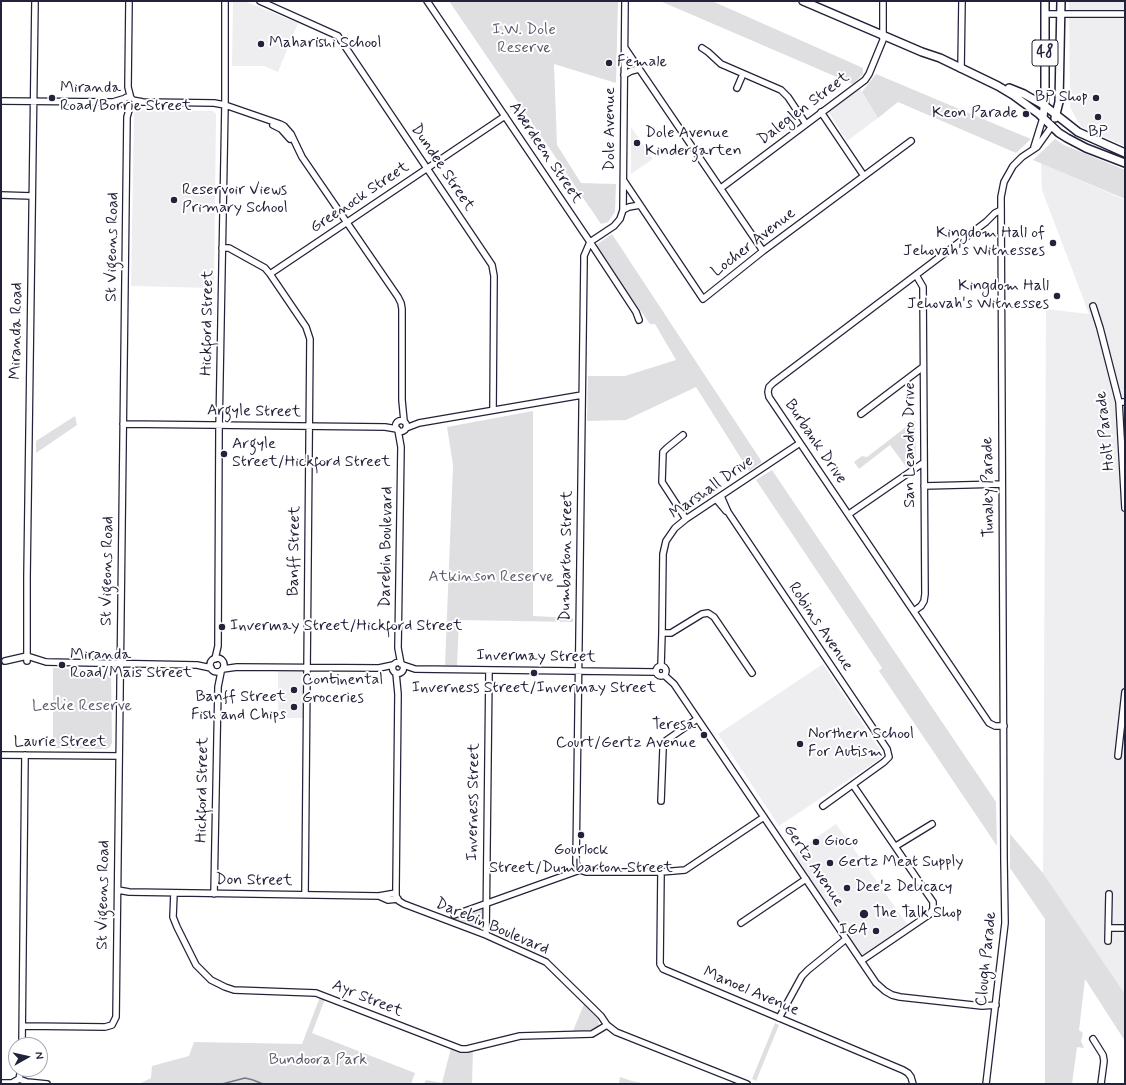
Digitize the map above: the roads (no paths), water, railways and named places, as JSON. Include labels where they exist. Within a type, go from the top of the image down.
[{"type":"main road","points":[[798,1],[805,2],[922,52],[939,62],[961,68],[998,86],[1018,98],[1061,134],[1075,142],[1125,163]]},
{"type":"main road","name":"48","points":[[1043,118],[1045,106],[1045,1]]},
{"type":"main road","name":"48","points":[[1056,115],[1059,102],[1061,1]]},
{"type":"main road","points":[[998,86],[1018,92],[1045,106],[1082,134],[1125,153]]},
{"type":"main road","points":[[1052,126],[1056,115]]},
{"type":"street","name":"Miranda Road","points":[[27,659],[35,1]]},
{"type":"street","name":"St Vigeons Road","points":[[23,1026],[106,1028],[112,1025],[116,1017],[129,1]]},
{"type":"street","name":"Hickford Street","points":[[214,894],[218,687],[222,666],[218,646],[225,1]]},
{"type":"street","name":"Dundee Street","points":[[260,1],[335,33],[338,36],[428,168],[492,266],[494,276],[493,410]]},
{"type":"street","name":"Aberdeen Street","points":[[427,1],[590,242],[636,312],[639,320]]},
{"type":"street","name":"Dole Avenue","points":[[623,210],[625,1]]},
{"type":"street","name":"Daleglen Street","points":[[721,188],[865,80],[883,40],[883,1]]},
{"type":"street","points":[[961,68],[962,1]]},
{"type":"street","points":[[1045,14],[1125,14]]},
{"type":"street","points":[[624,47],[763,252]]},
{"type":"street","points":[[702,48],[721,64],[780,90],[788,97],[806,124]]},
{"type":"street","points":[[624,74],[639,69]]},
{"type":"street","points":[[738,88],[743,74]]},
{"type":"street","points":[[1,101],[128,102]]},
{"type":"street","name":"Darebin Boulevard","points":[[128,102],[214,103],[225,105],[258,117],[281,129],[299,151],[401,303],[402,400],[398,648],[397,896],[404,904],[486,935],[546,962],[601,1016],[607,1025],[616,1032],[747,1084]]},
{"type":"street","points":[[821,112],[864,176]]},
{"type":"street","name":"Greenock Street","points":[[270,274],[504,116]]},
{"type":"street","points":[[1032,151],[1043,118]]},
{"type":"street","name":"Tunaley Parade","points":[[1004,835],[1002,190],[1008,174],[1020,159],[1040,144],[1052,126]]},
{"type":"street","name":"Locher Avenue","points":[[623,181],[703,299],[763,252],[911,142]]},
{"type":"street","points":[[1,195],[32,196]]},
{"type":"street","points":[[590,242],[614,226],[620,218],[623,210],[629,206],[640,205]]},
{"type":"street","name":"Burbank Drive","points":[[1001,210],[995,213],[986,222],[773,383],[769,387],[768,392],[769,397],[988,723],[995,726],[1004,726]]},
{"type":"street","name":"Burbank Drive","points":[[986,222],[1001,219]]},
{"type":"street","name":"Dumbarton Street","points":[[580,870],[576,863],[584,262],[586,251],[590,242]]},
{"type":"street","name":"Banff Street","points":[[222,248],[229,248],[265,268],[306,327],[310,339],[305,895]]},
{"type":"street","name":"San Leandro Drive","points":[[914,611],[921,606],[924,601],[923,287],[916,275]]},
{"type":"street","name":"Holt Parade","points":[[1093,306],[1122,402],[1125,508]]},
{"type":"street","points":[[861,414],[923,366]]},
{"type":"street","name":"Argyle Street","points":[[123,424],[401,426],[582,395]]},
{"type":"street","points":[[683,435],[663,452],[662,482],[686,519]]},
{"type":"street","name":"Marshall Drive","points":[[661,666],[663,554],[666,541],[675,528],[686,519],[800,443]]},
{"type":"street","points":[[849,514],[923,462]]},
{"type":"street","points":[[924,486],[1002,484]]},
{"type":"street","name":"Robins Avenue","points":[[718,498],[887,749],[889,758],[854,785]]},
{"type":"street","points":[[662,633],[671,633],[702,614],[708,613],[714,617],[752,673]]},
{"type":"street","name":"Hickford Street","points":[[218,646],[210,664],[218,687]]},
{"type":"street","points":[[3,661],[27,659],[46,662],[197,665],[213,670],[222,666],[398,668]]},
{"type":"street","points":[[197,665],[213,660],[222,666]]},
{"type":"street","points":[[661,666],[665,669],[664,675],[658,676],[655,672],[656,668],[661,666]]},
{"type":"street","name":"Invermay Street","points":[[398,668],[655,672]]},
{"type":"street","name":"Inverness Street","points":[[486,935],[489,670]]},
{"type":"street","name":"Gertz Avenue","points":[[664,675],[674,684],[876,983],[892,995],[900,997],[995,1008]]},
{"type":"street","points":[[1118,756],[1125,692]]},
{"type":"street","points":[[661,801],[664,742],[697,719]]},
{"type":"street","name":"Laurie Street","points":[[1,755],[119,756]]},
{"type":"street","points":[[22,1037],[25,755]]},
{"type":"street","points":[[823,806],[854,785],[933,902],[933,909],[930,914],[861,961]]},
{"type":"street","points":[[454,915],[580,870],[586,872],[661,872],[685,870],[764,817]]},
{"type":"street","points":[[896,846],[932,824]]},
{"type":"street","name":"Clough Parade","points":[[986,1084],[1005,923],[1004,835]]},
{"type":"street","name":"Manoel Avenue","points":[[661,872],[660,964],[663,969],[903,1070],[911,1077],[913,1084]]},
{"type":"street","points":[[741,923],[806,879]]},
{"type":"street","name":"Don Street","points":[[118,892],[123,894],[129,892],[379,896],[388,900],[397,896]]},
{"type":"street","name":"Ayr Street","points":[[174,893],[173,917],[196,965],[211,980],[234,990],[316,993],[461,1049],[467,1049],[520,1036],[592,1034],[607,1025]]},
{"type":"street","points":[[1108,942],[1109,894]]},
{"type":"street","points":[[1108,928],[1125,928]]},
{"type":"street","points":[[779,1018],[802,976],[812,966],[846,939]]},
{"type":"street","points":[[1093,1039],[1103,1055],[1104,1061],[1101,1084]]},
{"type":"street","points":[[4,1083],[16,1082],[19,1079],[27,1082],[47,1084]]},
{"type":"waterway","points":[[222,1084],[245,1078],[263,1084]]},
{"type":"place","name":"Maharishi School","points":[[261,44]]},
{"type":"place","name":"Female","points":[[609,63]]},
{"type":"place","name":"Miranda Road/Borrie Street","points":[[52,98]]},
{"type":"place","name":"BP Shop","points":[[1096,98]]},
{"type":"place","name":"Keon Parade","points":[[1026,114]]},
{"type":"place","name":"BP","points":[[1098,117]]},
{"type":"place","name":"Dole Avenue Kindergarten","points":[[637,143]]},
{"type":"place","name":"Reservoir Views Primary School","points":[[174,200]]},
{"type":"place","name":"Kingdom Hall of Jehovah's Witnesses","points":[[1053,243]]},
{"type":"place","name":"Kingdom Hall Jehovah's Witnesses","points":[[1057,296]]},
{"type":"place","name":"Argyle Street/Hickford Street","points":[[224,454]]},
{"type":"place","name":"Invermay Street/Hickford Street","points":[[222,627]]},
{"type":"place","name":"Miranda Road/Mais Street","points":[[62,665]]},
{"type":"place","name":"Inverness Street/Invermay Street","points":[[534,673]]},
{"type":"place","name":"Continental Groceries","points":[[294,690]]},
{"type":"place","name":"Banff Street Fish and Chips","points":[[294,707]]},
{"type":"place","name":"Teresa Court/Gertz Avenue","points":[[704,735]]},
{"type":"place","name":"Northern School For Autism","points":[[800,744]]},
{"type":"place","name":"Gourlock Street/Dumbarton Street","points":[[581,835]]},
{"type":"place","name":"Gioco","points":[[816,842]]},
{"type":"place","name":"Gertz Meat Supply","points":[[830,863]]},
{"type":"place","name":"Dee'z Delicacy","points":[[847,888]]},
{"type":"place","name":"The Talk Shop","points":[[864,914]]},
{"type":"place","name":"IGA","points":[[876,931]]},
{"type":"park label","name":"I.W. Dole Reserve","points":[[524,40]]},
{"type":"park label","name":"Atkinson Reserve","points":[[491,578]]},
{"type":"park label","name":"Leslie Reserve","points":[[82,707]]},
{"type":"park label","name":"Bundoora Park","points":[[318,1061]]}]
